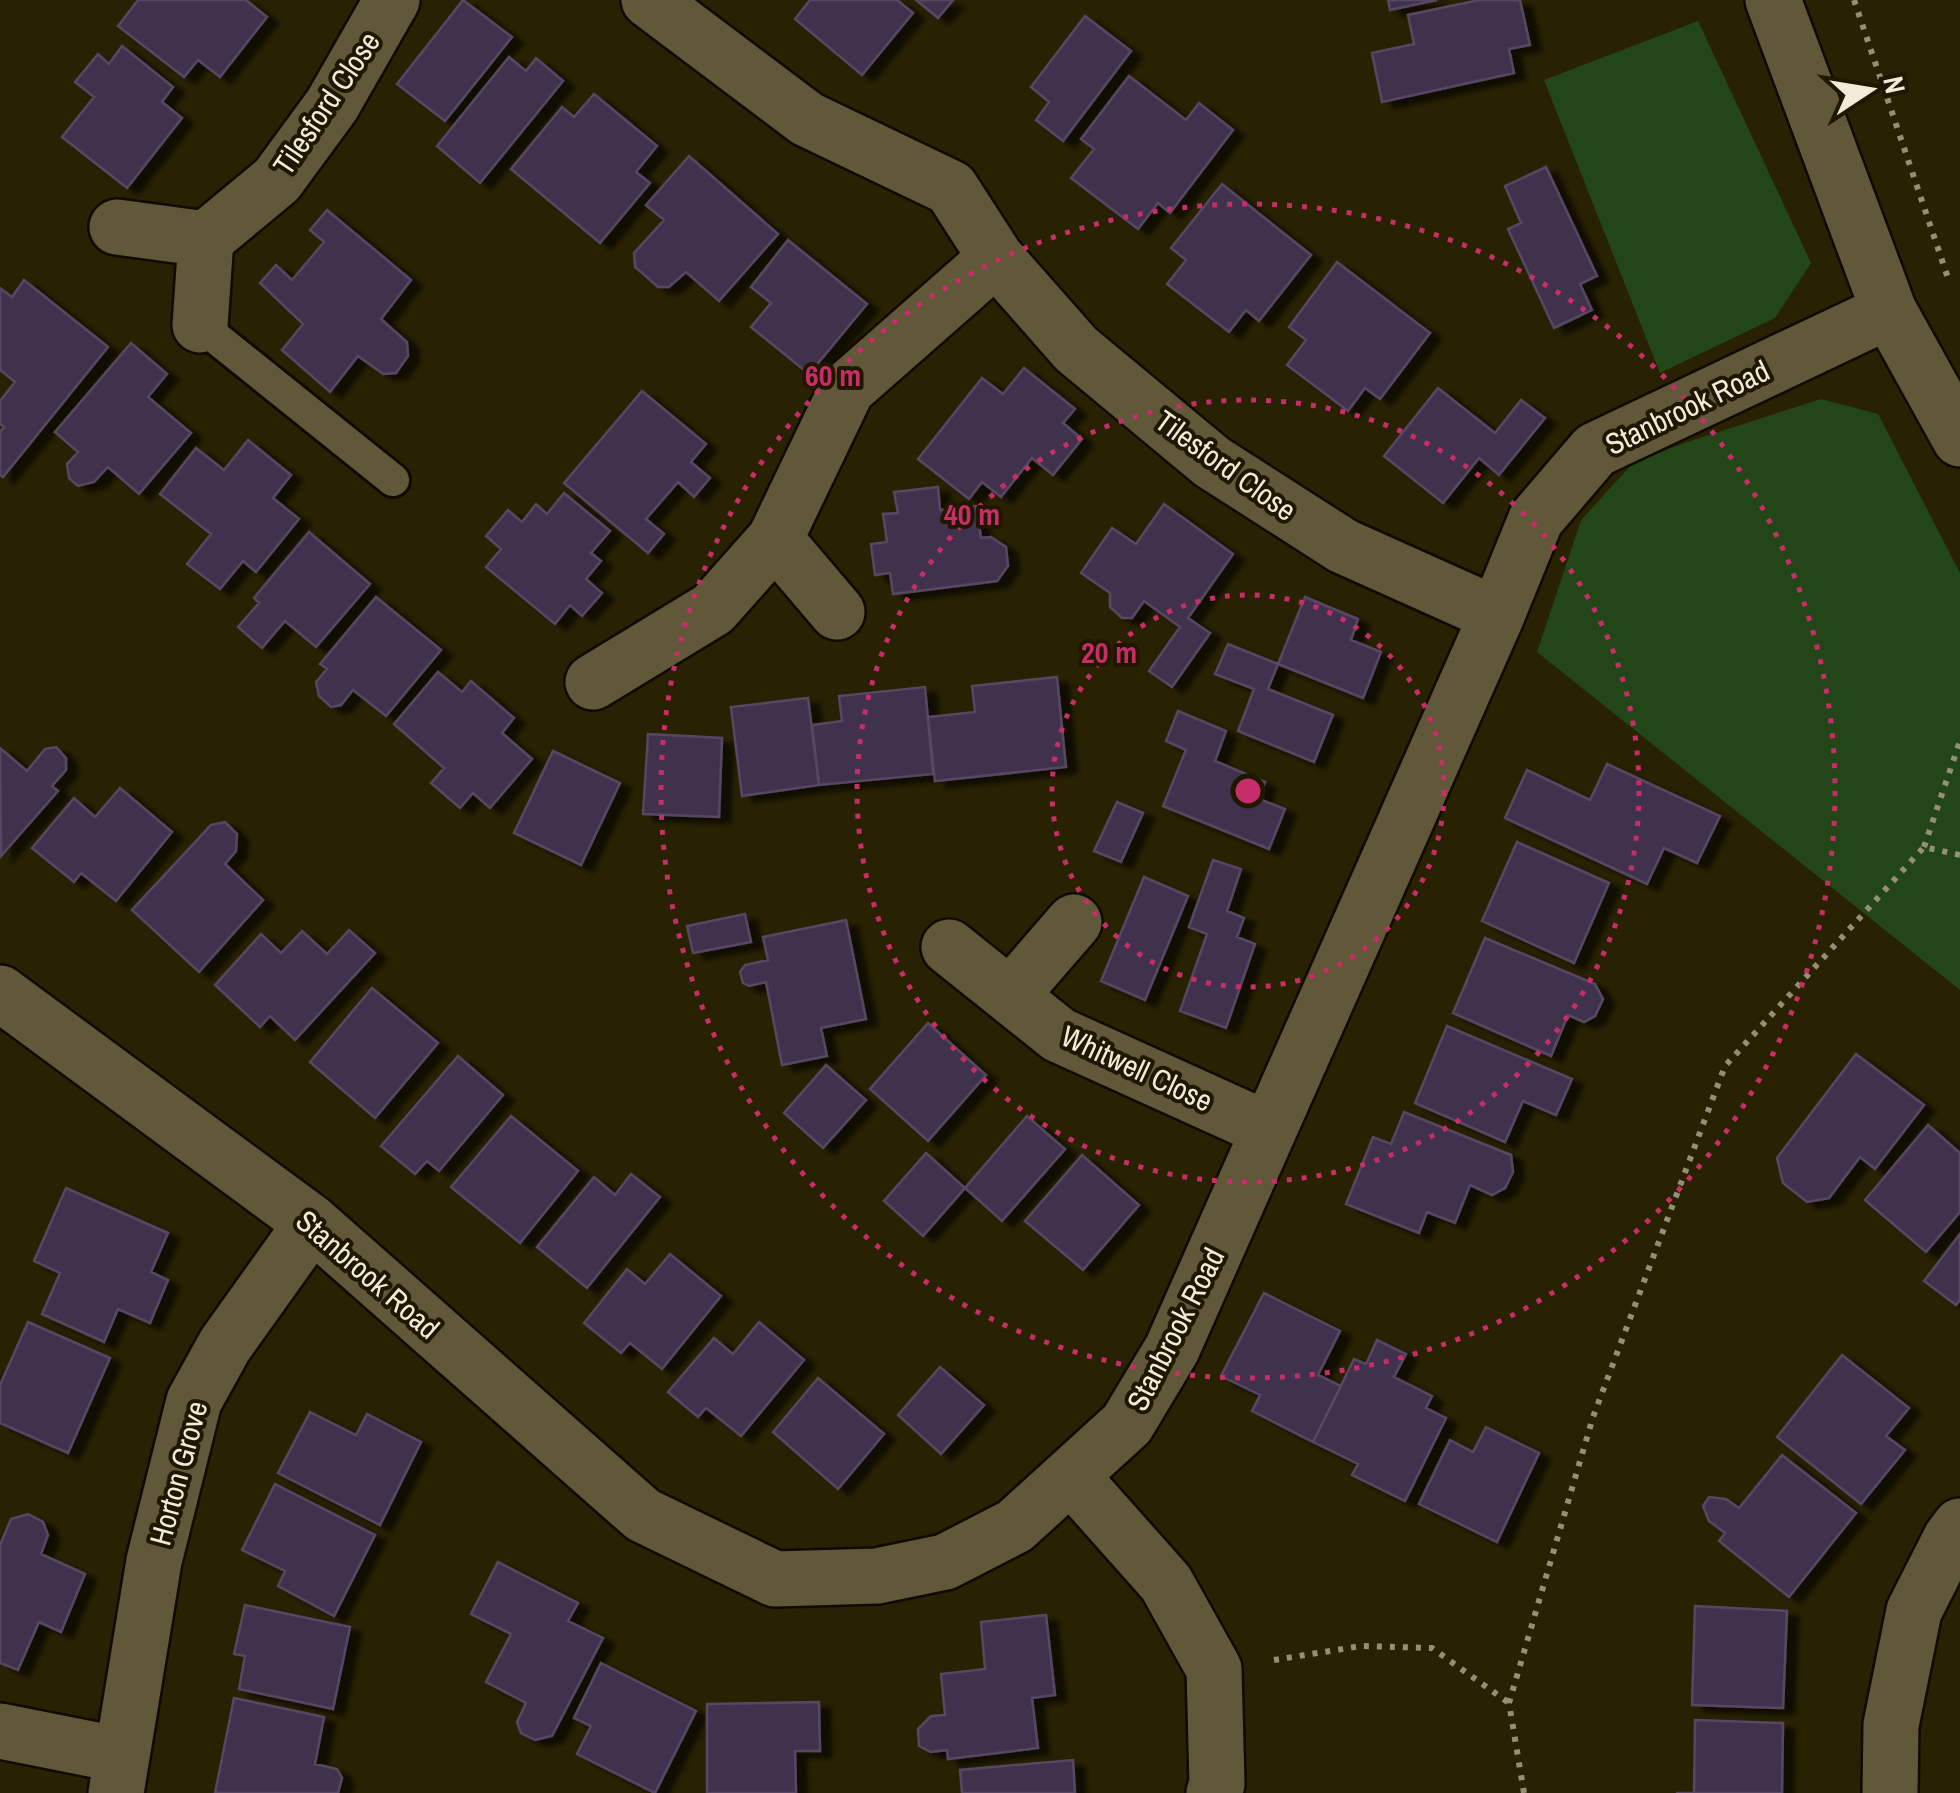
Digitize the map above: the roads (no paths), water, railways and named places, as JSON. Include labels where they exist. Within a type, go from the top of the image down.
[{"type":"street","name":"Tilesford Close","points":[[206,239],[277,180],[332,104],[392,0]]},
{"type":"street","points":[[1773,0],[1889,311],[1960,439]]},
{"type":"street","name":"Tilesford Close","points":[[672,7],[807,119],[951,188],[996,258],[1076,349],[1212,462],[1343,546],[1497,615]]},
{"type":"street","points":[[117,227],[206,239],[200,325]]},
{"type":"street","points":[[593,682],[713,609],[775,539],[847,389],[996,258]]},
{"type":"street","name":"Stanbrook Road","points":[[0,992],[312,1223],[643,1515],[775,1579],[877,1576],[945,1562],[1015,1526],[1127,1424],[1172,1349],[1536,519],[1595,450],[1889,311]]},
{"type":"street","points":[[775,539],[838,612]]},
{"type":"street","points":[[1010,996],[1074,922]]},
{"type":"street","name":"Whitwell Close","points":[[949,947],[1058,1034],[1269,1130]]},
{"type":"street","name":"Horton Grove","points":[[0,1731],[118,1774],[154,1561],[194,1401],[224,1345],[312,1223]]},
{"type":"street","points":[[1071,1476],[1166,1584],[1214,1670],[1214,1793]]},
{"type":"street","points":[[1890,1793],[1890,1725],[1914,1611],[1960,1526]]},
{"type":"lane","points":[[200,325],[393,480]]}]
